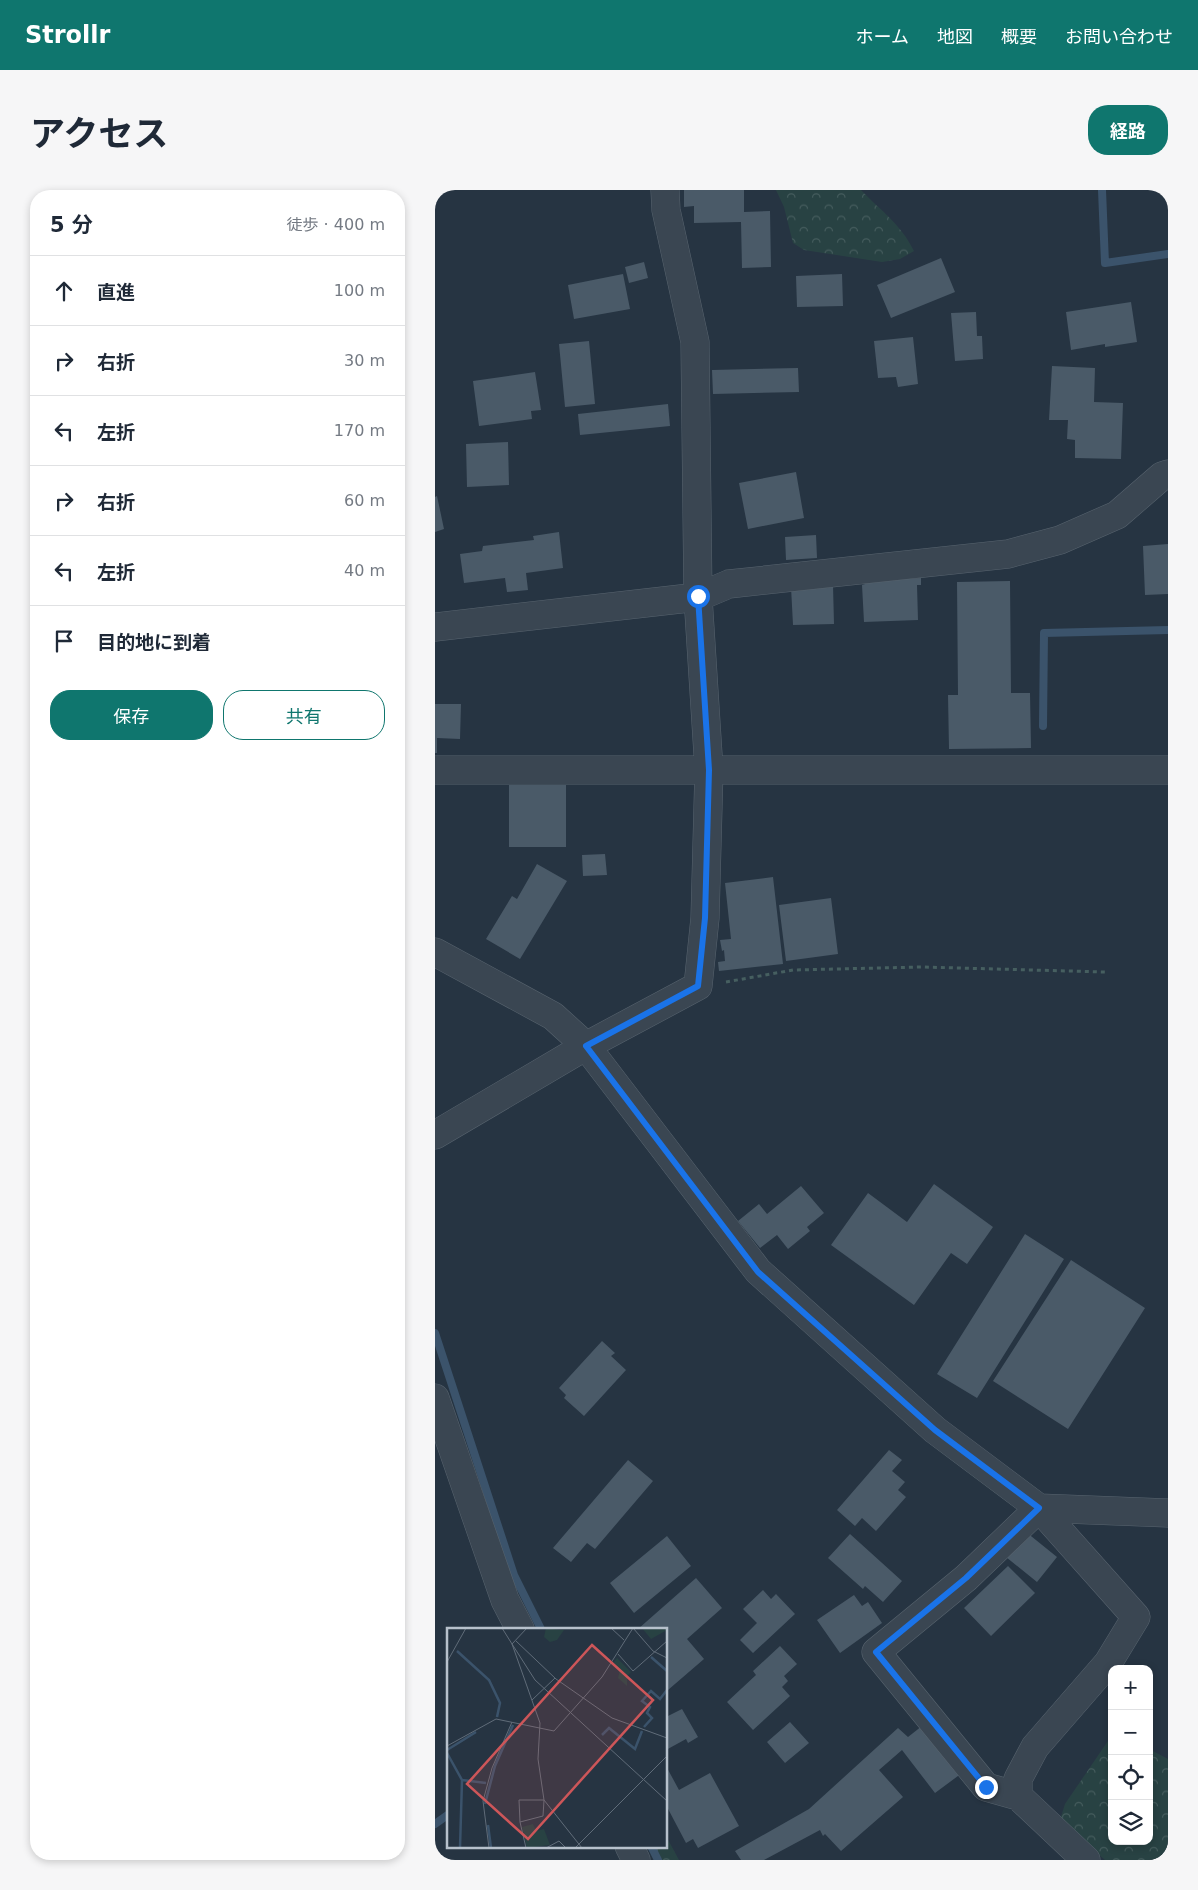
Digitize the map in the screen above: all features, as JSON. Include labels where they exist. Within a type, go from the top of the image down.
[{"type":"street","points":[[435,1135],[586,1046],[698,986],[705,918],[709,770],[698,596],[695,342],[666,210],[665,190]]},
{"type":"street","points":[[435,627],[698,596],[729,584],[1008,554],[1060,540],[1117,515],[1162,476],[1168,474]]},
{"type":"street","points":[[435,770],[1168,770]]},
{"type":"street","points":[[435,952],[553,1016],[586,1046],[758,1272],[935,1430],[1039,1508],[1135,1617],[1108,1664],[1035,1747],[1018,1779],[1018,1796]]},
{"type":"street","points":[[435,1398],[505,1600],[519,1628]]},
{"type":"street","points":[[1086,1860],[1018,1796],[986,1787],[876,1652],[966,1578],[1039,1508],[1168,1513]]},
{"type":"street","points":[[630,1848],[636,1860]]},
{"type":"path","points":[[698,986],[793,970],[921,967],[1105,972]]},
{"type":"green space","points":[[776,190],[861,190],[897,225],[914,251],[900,259],[882,262],[804,250],[793,243],[784,207]]},
{"type":"green space","points":[[1108,1741],[1108,1845],[1153,1845],[1153,1751],[1168,1759],[1168,1860],[1105,1860],[1060,1820],[1065,1804]]},
{"type":"green space","points":[[667,1838],[679,1860],[662,1860],[656,1848],[667,1848]]},
{"type":"building","points":[[684,190],[744,190],[744,212],[770,211],[771,267],[742,268],[741,222],[694,223],[694,206],[684,207]]},
{"type":"building","points":[[941,258],[955,292],[891,318],[877,285]]},
{"type":"building","points":[[644,262],[648,278],[629,283],[625,267]]},
{"type":"building","points":[[623,274],[630,309],[574,319],[568,285]]},
{"type":"building","points":[[842,274],[843,306],[797,307],[796,276]]},
{"type":"building","points":[[1131,302],[1137,342],[1105,347],[1105,344],[1071,350],[1066,312]]},
{"type":"building","points":[[976,312],[977,336],[982,336],[983,359],[955,361],[951,313]]},
{"type":"building","points":[[913,337],[918,384],[898,387],[896,377],[878,378],[874,341]]},
{"type":"building","points":[[589,341],[595,404],[565,407],[559,344]]},
{"type":"building","points":[[1052,366],[1095,368],[1094,402],[1123,403],[1121,459],[1075,458],[1075,440],[1067,439],[1068,420],[1049,420]]},
{"type":"building","points":[[798,368],[799,392],[713,394],[712,370]]},
{"type":"building","points":[[535,372],[541,410],[531,411],[532,419],[479,426],[473,381]]},
{"type":"building","points":[[668,404],[670,426],[580,435],[578,414]]},
{"type":"building","points":[[508,442],[509,485],[467,487],[466,444]]},
{"type":"building","points":[[796,472],[804,518],[748,529],[739,483]]},
{"type":"building","points":[[437,496],[444,529],[435,532],[435,497]]},
{"type":"building","points":[[559,532],[563,568],[526,573],[528,590],[507,592],[505,578],[464,583],[460,554],[482,551],[483,546],[534,540],[533,536]]},
{"type":"building","points":[[816,535],[817,558],[786,560],[785,537]]},
{"type":"building","points":[[1168,544],[1168,594],[1145,595],[1143,546]]},
{"type":"building","points":[[921,578],[921,585],[917,585],[918,620],[864,622],[862,585],[865,584],[865,581]]},
{"type":"building","points":[[1010,581],[1011,693],[1030,693],[1031,748],[949,749],[948,695],[958,695],[957,582]]},
{"type":"building","points":[[833,585],[834,624],[793,625],[791,587]]},
{"type":"building","points":[[435,704],[461,704],[460,739],[437,738],[437,753],[435,753]]},
{"type":"building","points":[[509,785],[566,785],[566,847],[509,847]]},
{"type":"building","points":[[605,854],[607,875],[583,876],[582,855]]},
{"type":"building","points":[[537,864],[567,881],[520,959],[486,939],[512,896],[517,899]]},
{"type":"building","points":[[773,877],[783,964],[719,971],[718,962],[725,961],[724,950],[722,951],[720,940],[731,939],[725,883]]},
{"type":"building","points":[[831,898],[838,954],[786,961],[779,905]]},
{"type":"building","points":[[934,1184],[993,1227],[967,1264],[951,1253],[914,1305],[831,1245],[868,1193],[907,1222]]},
{"type":"building","points":[[801,1186],[824,1213],[807,1227],[810,1231],[788,1249],[777,1235],[760,1248],[738,1221],[759,1204],[767,1214]]},
{"type":"building","points":[[1025,1234],[1064,1259],[977,1398],[937,1374]]},
{"type":"building","points":[[1071,1260],[1145,1308],[1068,1429],[993,1381]]},
{"type":"building","points":[[602,1341],[615,1353],[611,1356],[626,1370],[584,1416],[564,1398],[566,1395],[559,1388]]},
{"type":"building","points":[[889,1450],[902,1460],[892,1471],[905,1482],[898,1490],[906,1497],[876,1531],[862,1518],[855,1526],[837,1510]]},
{"type":"building","points":[[628,1460],[653,1481],[595,1549],[587,1543],[571,1562],[553,1548]]},
{"type":"building","points":[[1026,1532],[1057,1557],[1037,1582],[1006,1557]]},
{"type":"building","points":[[850,1534],[902,1581],[883,1602],[865,1586],[863,1589],[828,1558]]},
{"type":"building","points":[[667,1536],[691,1566],[634,1613],[610,1583]]},
{"type":"building","points":[[1008,1566],[1035,1593],[991,1636],[964,1608]]},
{"type":"building","points":[[696,1578],[722,1608],[687,1639],[704,1659],[668,1690],[667,1628],[639,1628]]},
{"type":"building","points":[[763,1590],[771,1599],[776,1594],[795,1614],[753,1653],[740,1640],[757,1623],[743,1609]]},
{"type":"building","points":[[854,1595],[862,1606],[868,1602],[882,1623],[840,1653],[817,1620]]},
{"type":"building","points":[[780,1646],[797,1664],[784,1676],[788,1681],[782,1687],[790,1696],[753,1730],[727,1702],[756,1675],[753,1671]]},
{"type":"building","points":[[682,1709],[698,1737],[688,1743],[686,1739],[667,1749],[667,1716]]},
{"type":"building","points":[[790,1722],[809,1743],[785,1763],[767,1742]]},
{"type":"building","points":[[922,1726],[962,1773],[935,1793],[902,1750],[879,1770],[903,1797],[841,1851],[825,1834],[823,1836],[820,1830],[764,1860],[741,1860],[735,1851],[809,1809],[898,1728],[908,1737]]},
{"type":"building","points":[[667,1768],[679,1790],[710,1773],[739,1826],[698,1848],[693,1839],[686,1843],[667,1807]]},
{"type":"waterway","points":[[1102,190],[1105,263],[1168,254]]},
{"type":"waterway","points":[[1043,726],[1044,633],[1168,630]]},
{"type":"waterway","points":[[435,1333],[514,1575],[540,1628]]},
{"type":"waterway","points":[[435,1824],[447,1815]]},
{"type":"waterway","points":[[652,1848],[658,1860]]},
{"type":"route","points":[[698,596],[709,770],[705,918],[698,986],[586,1046],[758,1272],[935,1430],[1039,1508],[966,1578],[876,1652],[986,1787]]}]
